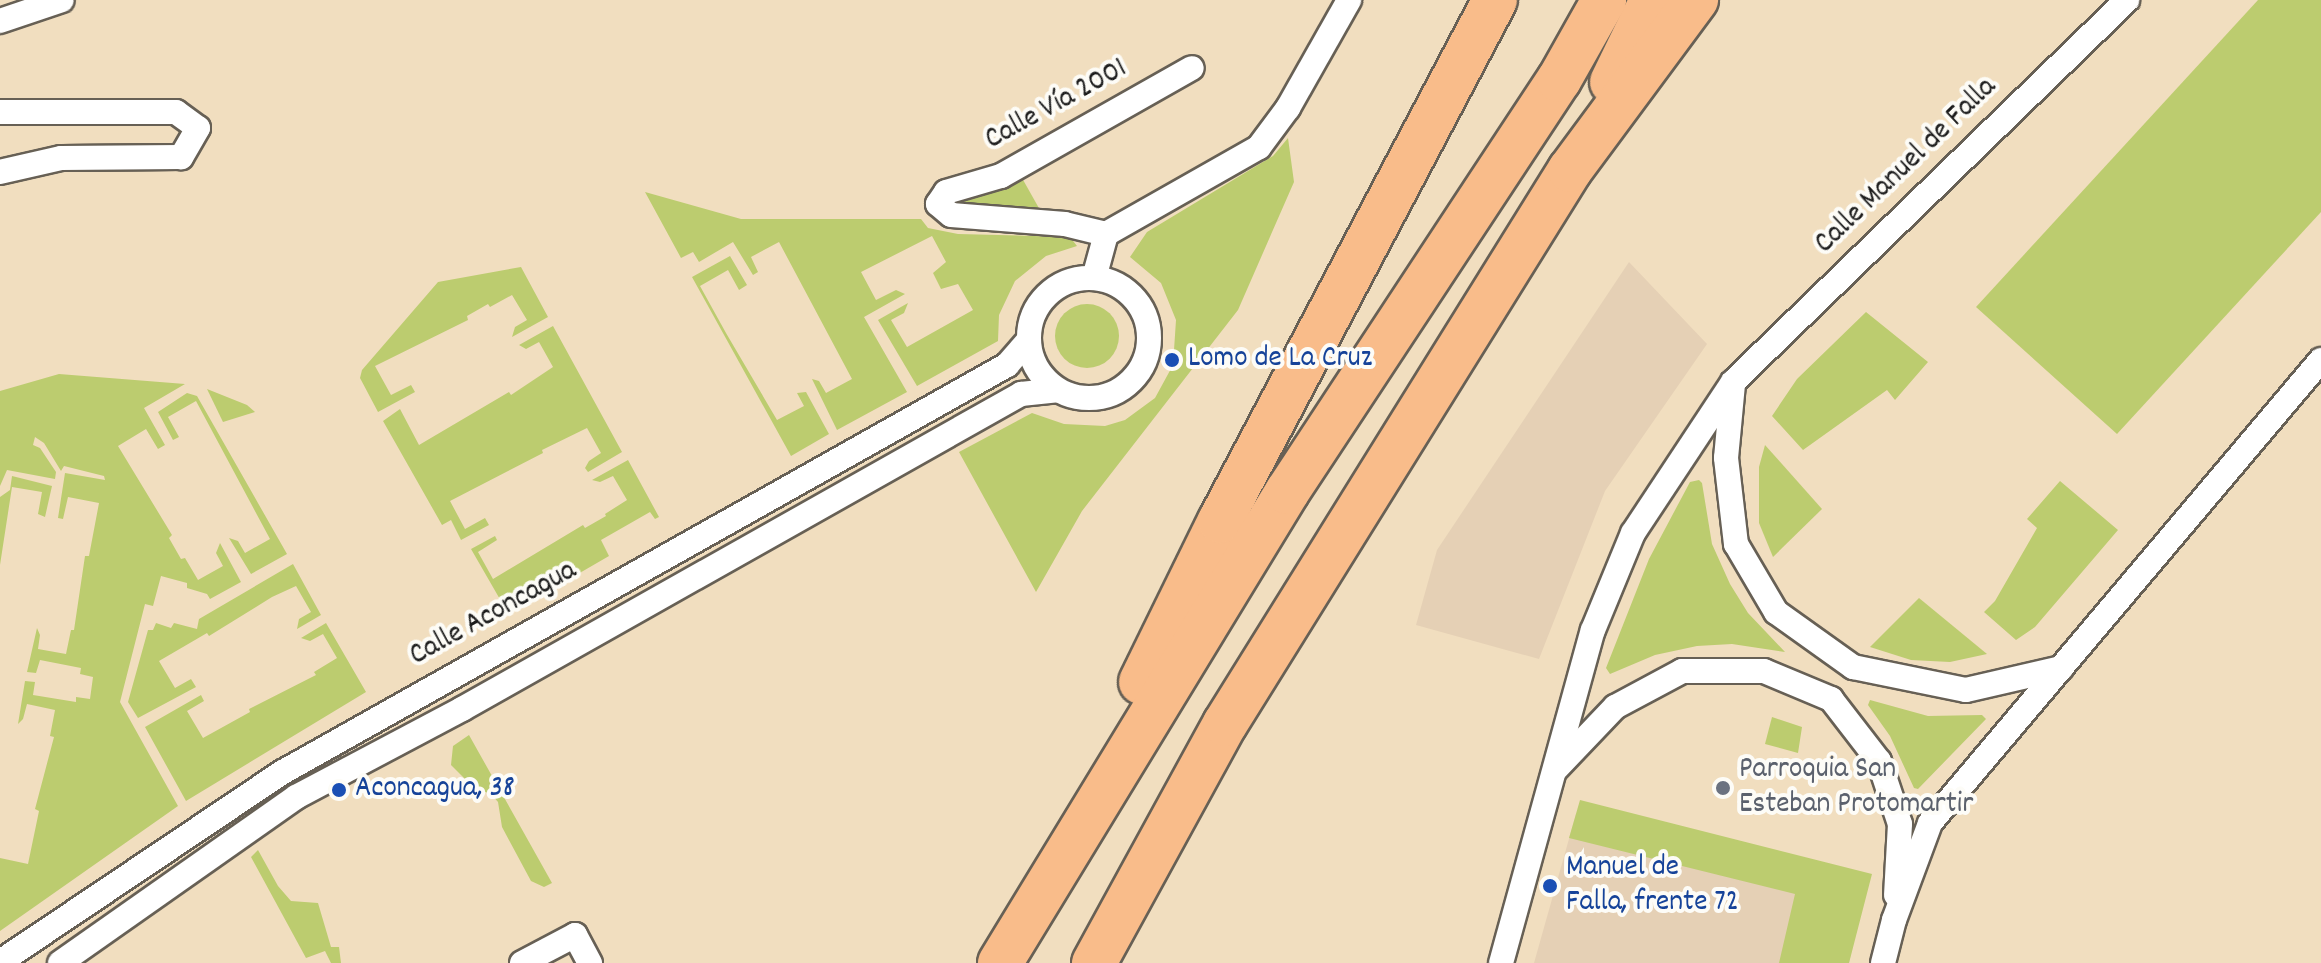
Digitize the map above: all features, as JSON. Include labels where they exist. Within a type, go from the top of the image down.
[{"type":"highway","points":[[1024,921],[1220,521],[1495,0]]},
{"type":"highway","points":[[1000,963],[1287,492],[1559,80],[1604,0]]},
{"type":"highway","points":[[1570,170],[1652,0]]},
{"type":"highway","points":[[1094,963],[1225,724],[1570,170],[1696,0]]},
{"type":"street","points":[[0,21],[62,0]]},
{"type":"street","points":[[1094,278],[1106,234],[1259,147],[1288,108],[1349,0]]},
{"type":"street","name":"Calle Manuel de Falla","points":[[1501,963],[1593,630],[1633,533],[1733,382],[2127,0]]},
{"type":"street","name":"Calle Vía 2001","points":[[1106,234],[1065,224],[951,215],[938,204],[946,192],[1001,176],[1192,68]]},
{"type":"street","points":[[0,112],[176,112],[198,128],[181,157],[61,158],[0,172]]},
{"type":"street","points":[[60,963],[296,797],[462,709],[1021,394],[1057,390],[1085,398],[1114,393],[1131,382],[1143,366],[1149,348],[1148,328],[1142,309],[1130,294],[1113,283],[1094,278],[1064,284],[1040,302],[1031,320],[1028,341],[1032,360],[1042,377],[1057,390]]},
{"type":"street","name":"Calle Aconcagua","points":[[0,962],[283,772],[1007,365],[1028,341]]},
{"type":"street","name":"Calle Manuel de Falla","points":[[1883,963],[1894,920],[1930,823],[2321,360]]},
{"type":"street","points":[[1733,382],[1726,458],[1736,544],[1776,612],[1853,667],[1966,690],[2061,668]]},
{"type":"street","name":"Calle Manuel de Falla","points":[[1552,773],[1615,707],[1682,671],[1764,671],[1831,699],[1879,761],[1900,824],[1894,920]]},
{"type":"street","points":[[522,963],[575,935],[590,963]]},
{"type":"shaded area","points":[[1629,262],[1707,344],[1605,491],[1539,659],[1416,625],[1437,550]]},
{"type":"shaded area","points":[[1576,814],[1866,888],[1849,963],[1534,963]]},
{"type":"green space","points":[[2258,0],[2321,0],[2321,212],[2117,434],[1976,307]]},
{"type":"green space","points":[[1288,138],[1294,182],[1238,310],[1082,511],[1036,592],[959,452],[1032,413],[1064,424],[1105,426],[1125,420],[1155,398],[1173,365],[1176,320],[1161,283],[1130,257],[1147,232],[1273,156]]},
{"type":"green space","points":[[1022,178],[1040,210],[962,206],[962,202]]},
{"type":"green space","points":[[645,192],[741,219],[921,219],[928,228],[958,234],[1070,237],[1077,246],[1046,256],[1015,281],[999,315],[998,341],[917,386],[878,320],[908,303],[904,313],[891,320],[907,347],[973,310],[958,284],[941,289],[933,273],[946,262],[932,236],[861,272],[876,300],[896,290],[905,294],[864,317],[907,392],[837,430],[812,379],[819,381],[826,393],[852,379],[779,242],[751,257],[758,272],[753,275],[733,242],[699,262],[693,252],[681,258]]},
{"type":"green space","points":[[730,256],[747,285],[739,290],[728,270],[700,286],[726,333],[777,420],[804,406],[797,393],[806,392],[829,434],[791,456],[692,277]]},
{"type":"green space","points":[[521,267],[548,317],[512,337],[515,327],[527,320],[512,295],[490,307],[488,304],[467,316],[468,320],[375,366],[391,395],[411,385],[415,392],[378,412],[360,378],[362,370],[438,282]]},
{"type":"green space","points":[[1087,304],[1105,310],[1113,318],[1119,336],[1113,354],[1105,362],[1087,368],[1069,362],[1061,354],[1055,336],[1061,318],[1069,310]]},
{"type":"green space","points":[[1866,312],[1928,362],[1895,400],[1887,390],[1803,450],[1772,416],[1797,379]]},
{"type":"green space","points":[[553,326],[622,452],[588,472],[585,468],[589,461],[601,453],[587,428],[542,450],[543,453],[450,501],[465,529],[485,518],[489,525],[461,540],[451,520],[442,525],[383,421],[400,409],[419,445],[509,392],[511,395],[553,367],[539,342],[526,349],[519,345]]},
{"type":"green space","points":[[59,374],[185,384],[144,408],[165,445],[158,449],[146,429],[118,446],[172,535],[169,538],[181,559],[185,558],[198,580],[223,566],[216,553],[220,543],[241,582],[210,599],[207,594],[187,588],[187,583],[161,576],[153,606],[145,604],[120,702],[178,806],[0,931],[0,858],[28,864],[39,811],[35,809],[54,737],[50,736],[55,710],[27,704],[23,719],[18,724],[25,681],[35,682],[33,695],[76,702],[76,697],[90,699],[93,677],[80,674],[81,668],[40,660],[36,673],[27,672],[37,628],[40,635],[38,649],[66,654],[71,630],[74,630],[85,556],[89,556],[99,503],[68,497],[63,519],[58,518],[65,473],[105,480],[104,476],[64,466],[61,471],[44,443],[35,437],[33,445],[40,448],[56,472],[55,479],[7,470],[0,486],[0,391]]},
{"type":"green space","points":[[207,389],[247,405],[255,412],[223,422]]},
{"type":"green space","points":[[187,393],[197,396],[287,554],[251,574],[229,538],[238,541],[245,553],[270,539],[196,401],[168,417],[179,437],[173,440],[158,412]]},
{"type":"green space","points":[[1765,445],[1822,509],[1773,557],[1759,523],[1759,467]]},
{"type":"green space","points":[[628,460],[659,517],[655,519],[650,512],[601,540],[609,556],[521,607],[518,602],[505,608],[471,549],[495,536],[497,540],[478,552],[493,579],[583,525],[585,528],[627,500],[613,476],[600,482],[592,480]]},
{"type":"green space","points":[[12,476],[52,486],[45,517],[38,514],[42,492],[12,487],[0,565],[0,497],[10,490]]},
{"type":"green space","points":[[1699,480],[1712,544],[1730,584],[1748,613],[1785,652],[1732,644],[1697,646],[1655,655],[1610,674],[1606,668],[1649,559],[1690,482]]},
{"type":"green space","points":[[2060,481],[2118,530],[2035,627],[2016,640],[1984,612],[1995,601],[2037,528],[2027,519]]},
{"type":"green space","points":[[293,564],[321,615],[297,629],[299,619],[311,612],[296,586],[272,597],[209,636],[207,633],[159,661],[175,688],[191,679],[196,687],[138,718],[128,702],[148,630],[153,630],[156,623],[171,628],[174,623],[197,629],[199,619]]},
{"type":"green space","points":[[1919,598],[1987,654],[1950,662],[1911,660],[1870,647]]},
{"type":"green space","points":[[326,623],[366,692],[186,801],[145,727],[201,695],[204,701],[187,711],[203,738],[250,712],[249,709],[316,675],[314,672],[337,658],[323,634],[310,641],[301,638]]},
{"type":"green space","points":[[1870,700],[1928,716],[1982,715],[1986,719],[1918,789],[1914,788],[1890,736],[1868,705]]},
{"type":"green space","points":[[1772,717],[1802,727],[1798,753],[1765,744]]},
{"type":"green space","points":[[469,735],[552,883],[544,887],[531,881],[502,827],[498,802],[491,794],[474,788],[451,765],[453,746]]},
{"type":"green space","points":[[1580,800],[1872,874],[1849,963],[1779,963],[1795,894],[1569,838]]},
{"type":"green space","points":[[258,850],[278,886],[291,901],[318,903],[331,947],[339,947],[341,963],[331,963],[325,951],[306,958],[251,857]]},
{"type":"place","name":"Lomo de La Cruz","points":[[1172,360]]},
{"type":"place","name":"Parroquia San Esteban Protomartir","points":[[1723,788]]},
{"type":"place","name":"Aconcagua, 38","points":[[339,790]]},
{"type":"place","name":"Manuel de Falla, frente 72","points":[[1550,886]]}]
